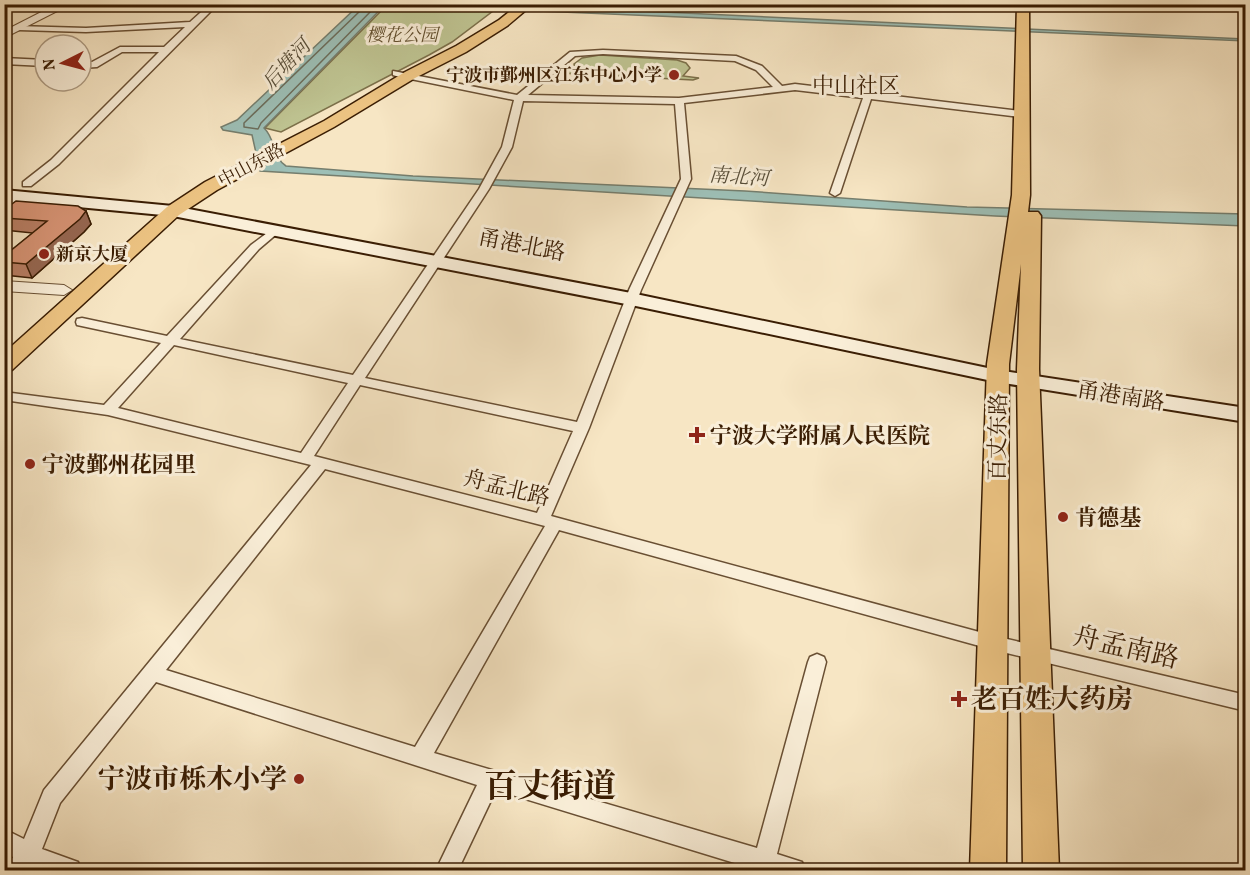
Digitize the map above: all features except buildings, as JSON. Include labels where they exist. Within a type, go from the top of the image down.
[{"type":"main road","name":"百丈东路","points":[[1023,4],[1021,114],[1026,212],[1041,870]]},
{"type":"main road","points":[[1233,4],[1245,5]]},
{"type":"main road","name":"中山东路","points":[[4,345],[64,290],[169,205],[284,142],[329,124],[403,74],[461,49],[515,8]]},
{"type":"main road","name":"百丈东路","points":[[988,870],[998,370],[1026,212],[1038,48]]},
{"type":"main road","name":"甬港北路","points":[[4,182],[13,195],[169,205],[633,294],[998,370]]},
{"type":"main road","name":"中山东路","points":[[4,365],[169,205]]},
{"type":"main road","name":"甬港北路","points":[[169,205],[275,230],[440,257]]},
{"type":"main road","name":"甬港南路","points":[[998,370],[1245,415]]},
{"type":"main road","name":"甬港南路","points":[[1029,375],[1245,402]]},
{"type":"street","points":[[4,35],[66,4]]},
{"type":"street","points":[[13,195],[55,162],[192,24],[215,4]]},
{"type":"street","points":[[19,28],[86,30],[192,24]]},
{"type":"street","points":[[93,65],[120,49],[166,50]]},
{"type":"street","points":[[23,862],[52,797],[151,673],[313,460],[358,380],[440,257],[507,147],[519,98],[573,54],[603,52],[736,58],[759,68],[779,88]]},
{"type":"street","points":[[4,61],[33,62]]},
{"type":"street","points":[[403,74],[519,98],[679,101],[795,87],[1021,114]]},
{"type":"street","points":[[835,193],[868,95]]},
{"type":"street","points":[[420,758],[549,521],[633,294],[686,179],[679,101]]},
{"type":"street","points":[[108,410],[255,247],[275,230]]},
{"type":"street","points":[[4,286],[64,290]]},
{"type":"street","points":[[82,322],[582,428]]},
{"type":"street","name":"舟孟北路","points":[[4,396],[108,410],[313,460],[549,521],[994,643]]},
{"type":"street","name":"舟孟南路","points":[[994,643],[1245,704]]},
{"type":"street","points":[[763,866],[817,662]]},
{"type":"street","points":[[151,673],[763,866],[794,870]]},
{"type":"street","points":[[447,870],[490,780]]},
{"type":"street","points":[[4,839],[23,862],[70,870]]},
{"type":"green space","name":"樱花公园","points":[[387,5],[501,5],[452,42],[429,55],[281,132],[265,128]]},
{"type":"green space","points":[[600,55],[677,60],[686,63],[690,68],[683,76],[699,78],[693,80],[560,73],[566,68],[575,68],[574,64],[582,58]]},
{"type":"water","points":[[359,5],[418,5],[379,11],[264,128],[271,137],[278,158],[286,166],[413,176],[745,191],[967,207],[1245,214],[1245,226],[995,216],[260,171],[252,135],[223,130],[221,127],[237,120]]},
{"type":"water","points":[[437,5],[511,5],[1245,39],[1246,41],[491,9],[470,10]]},
{"type":"place","name":"宁波市鄞州区江东中心小学","points":[[674,75]]},
{"type":"place","name":"新京大厦","points":[[44,254]]},
{"type":"place","name":"宁波大学附属人民医院","points":[[697,435]]},
{"type":"place","name":"宁波鄞州花园里","points":[[30,464]]},
{"type":"place","name":"肯德基","points":[[1063,517]]},
{"type":"place","name":"老百姓大药房","points":[[959,699]]},
{"type":"place","name":"宁波市栎木小学","points":[[299,779]]},
{"type":"district","name":"中山社区","points":[[856,85]]},
{"type":"district","name":"百丈街道","points":[[550,785]]},
{"type":"water label","name":"后塘河","points":[[286,64]]},
{"type":"water label","name":"南北河","points":[[739,176]]}]
